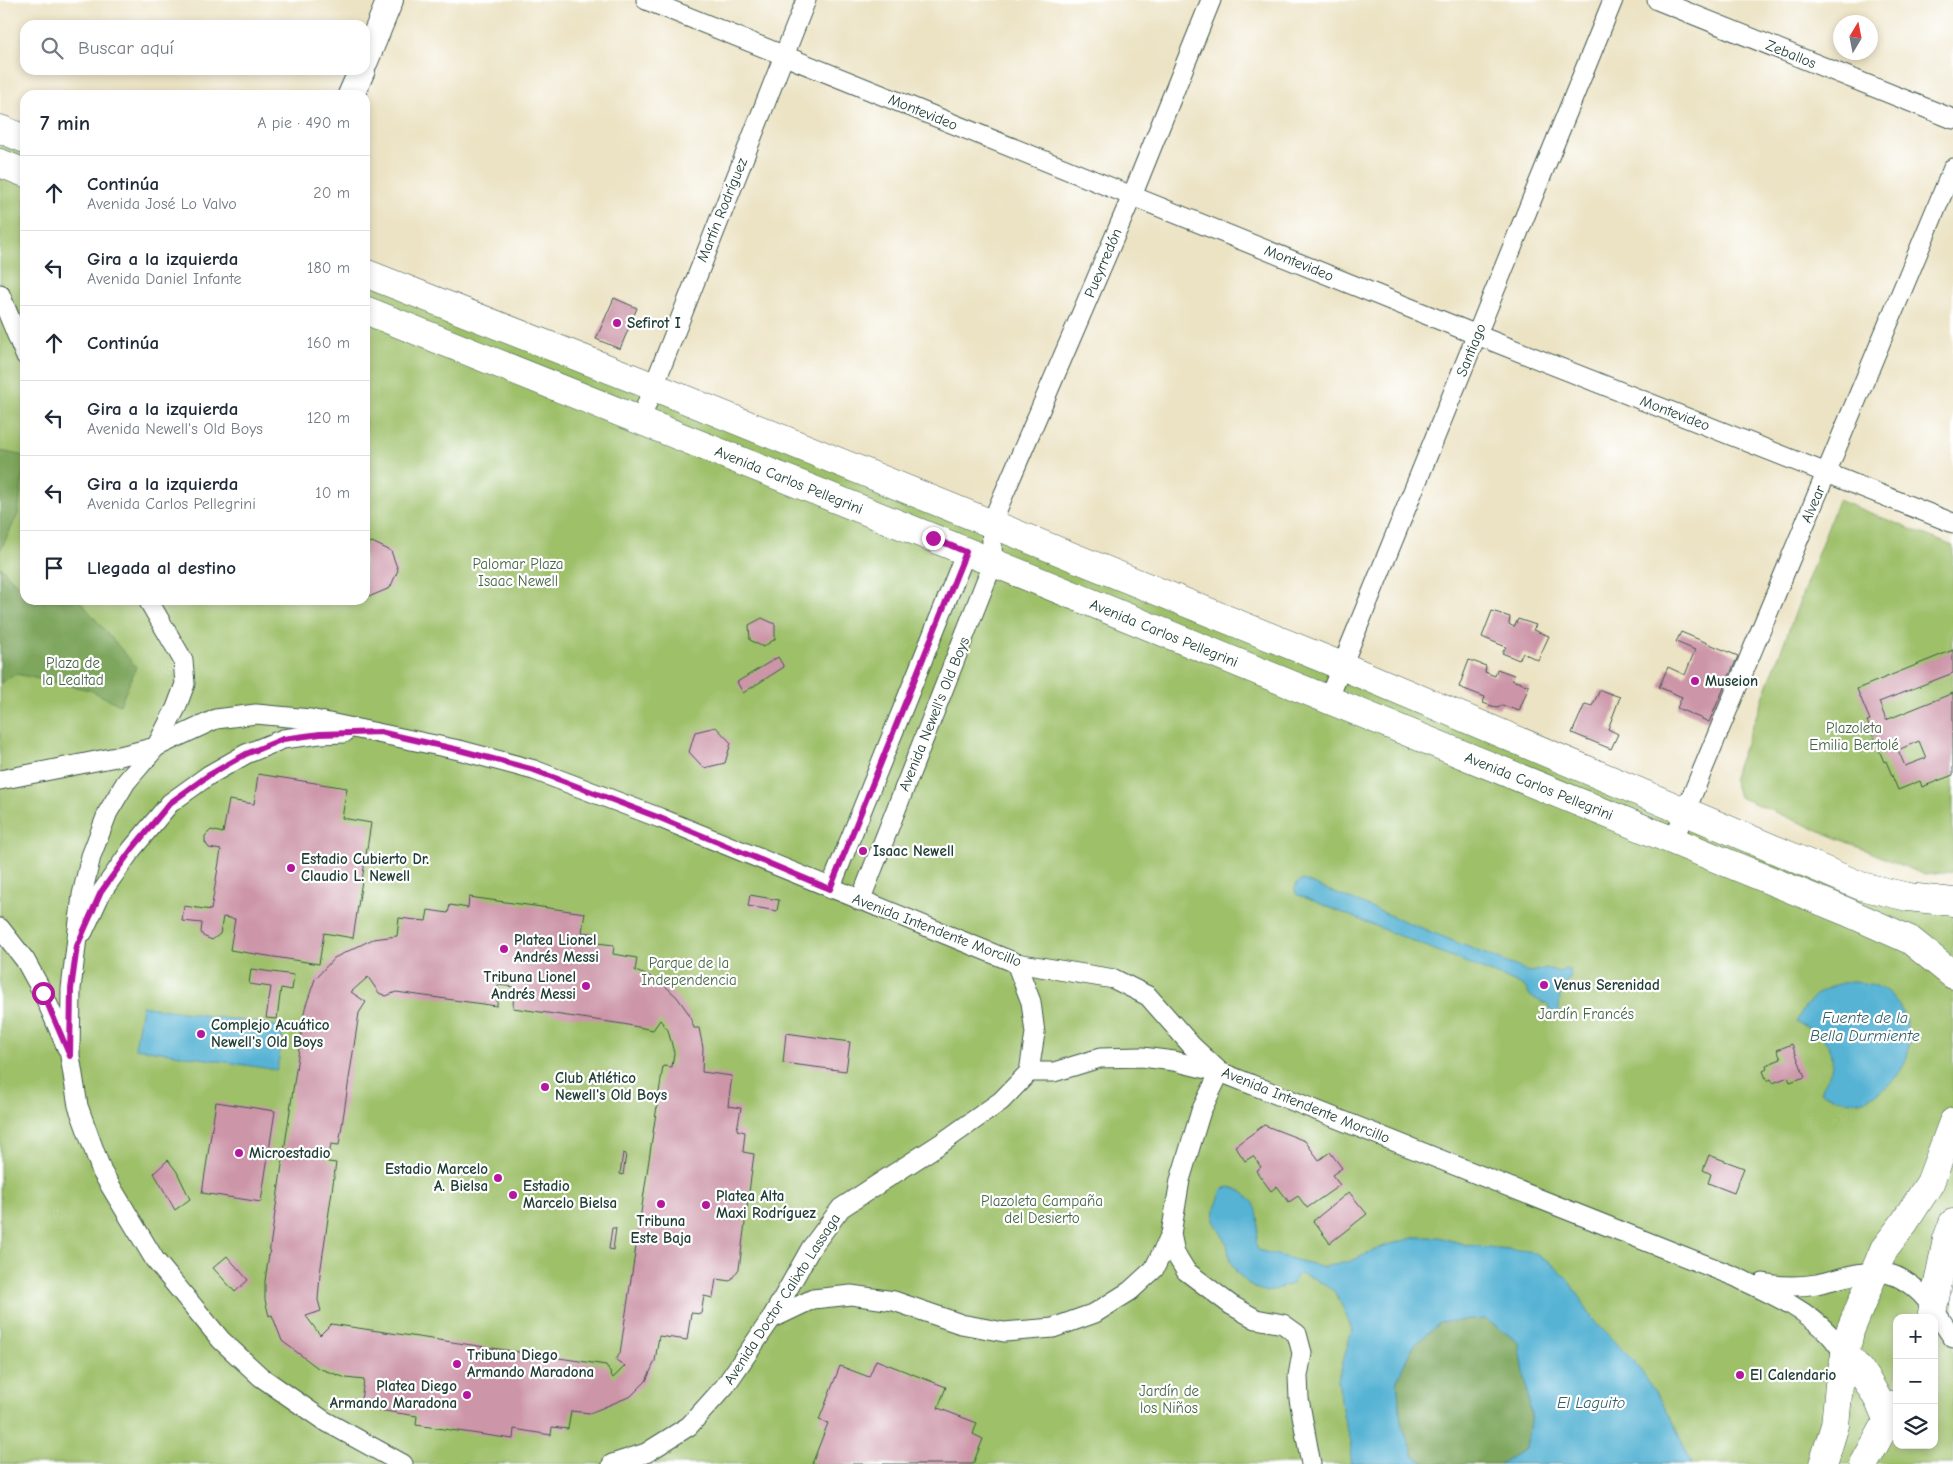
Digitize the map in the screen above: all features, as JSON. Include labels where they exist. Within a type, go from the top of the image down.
[{"type":"main road","points":[[370,49],[390,0]]},
{"type":"main road","points":[[354,90],[360,75]]},
{"type":"main road","points":[[0,129],[20,137]]},
{"type":"main road","points":[[0,163],[20,171]]},
{"type":"main road","points":[[370,275],[652,386],[1342,666],[1861,886],[1908,897],[1953,902]]},
{"type":"main road","name":"Avenida Carlos Pellegrini","points":[[370,312],[966,552],[1845,911],[1910,940],[1953,975]]},
{"type":"main road","points":[[1824,1464],[1835,1425],[1839,1385],[1850,1331],[1884,1249],[1930,1183],[1953,1122]]},
{"type":"main road","points":[[1933,1314],[1947,1239],[1953,1223]]},
{"type":"main road","points":[[1845,1354],[1865,1376],[1892,1412],[1864,1464]]},
{"type":"street","name":"Montevideo","points":[[646,0],[1477,335],[1953,523]]},
{"type":"street","name":"Martín Rodríguez","points":[[640,420],[806,0]]},
{"type":"street","name":"Pueyrredón","points":[[991,524],[1132,196],[1211,0]]},
{"type":"street","name":"Santiago","points":[[1328,700],[1613,0]]},
{"type":"street","name":"Zeballos","points":[[1657,0],[1953,119]]},
{"type":"street","name":"Alvear","points":[[1673,841],[1953,168]]},
{"type":"street","points":[[0,294],[20,343]]},
{"type":"street","name":"Avenida Newell's Old Boys","points":[[860,901],[993,563],[991,524]]},
{"type":"street","name":"Avenida Newell's Old Boys","points":[[830,889],[966,552]]},
{"type":"street","points":[[151,605],[183,660],[184,684],[176,708],[156,747],[126,782],[108,812],[91,856],[82,895],[71,989],[70,1056],[78,1106],[102,1172],[155,1260],[221,1340],[261,1377],[323,1420],[403,1464]]},
{"type":"street","name":"Avenida Intendente Morcillo","points":[[156,747],[216,719],[256,714],[310,719],[380,732],[534,770],[660,818],[830,889],[1016,963],[1114,979],[1148,996],[1192,1046],[1220,1072],[1736,1277],[1783,1300],[1809,1316],[1828,1333],[1845,1354]]},
{"type":"street","points":[[77,946],[101,892],[132,849],[170,803],[209,775],[246,754],[283,739],[320,734],[380,732]]},
{"type":"street","points":[[0,780],[107,759],[156,747]]},
{"type":"street","points":[[0,928],[4,930],[25,960],[43,993],[70,1056]]},
{"type":"street","points":[[772,1319],[813,1299],[851,1295],[894,1301],[962,1324],[1004,1332],[1053,1328],[1095,1313],[1130,1291],[1154,1269],[1171,1234],[1180,1180],[1201,1111],[1220,1072],[1174,1060],[1142,1057],[1100,1058],[1054,1072],[1029,1072],[1035,1033],[1031,1002],[1016,963]]},
{"type":"street","name":"Avenida Doctor Calixto Lassaga","points":[[612,1464],[646,1453],[689,1426],[725,1386],[772,1319],[811,1248],[841,1208],[944,1142],[1001,1101],[1029,1072]]},
{"type":"street","points":[[1171,1234],[1175,1253],[1186,1271],[1231,1305],[1256,1319],[1283,1324],[1297,1334],[1302,1352],[1298,1376],[1299,1399],[1311,1464]]},
{"type":"street","points":[[1875,1271],[1905,1281],[1921,1294],[1933,1314]]},
{"type":"street","name":"Avenida Intendente Morcillo","points":[[1736,1277],[1783,1287],[1815,1284],[1875,1271]]},
{"type":"street","points":[[1938,1320],[1953,1338]]},
{"type":"green space","name":"Parque de la Independencia","points":[[0,129],[20,137],[20,605],[370,605],[370,275],[1861,886],[1953,902],[1953,1464],[0,1464]]},
{"type":"green space","points":[[0,451],[20,455],[20,499],[18,514],[0,551]]},
{"type":"green space","name":"Plazoleta Emilia Bertolé","points":[[1838,500],[1953,546],[1953,872],[1925,875],[1739,797],[1733,777]]},
{"type":"green space","name":"Plaza de la Lealtad","points":[[0,566],[20,588],[20,605],[83,605],[136,667],[120,705],[90,690],[16,674],[0,683]]},
{"type":"green space","points":[[1485,1319],[1519,1342],[1531,1415],[1526,1449],[1499,1464],[1428,1464],[1414,1457],[1401,1422],[1397,1380],[1412,1347],[1441,1322]]},
{"type":"water","points":[[1303,880],[1530,972],[1546,968],[1560,972],[1564,969],[1570,970],[1571,977],[1560,993],[1559,1014],[1550,1012],[1548,1005],[1531,997],[1524,986],[1296,894],[1297,883]]},
{"type":"water","name":"Fuente de la Bella Durmiente","points":[[1846,982],[1871,985],[1886,991],[1899,1005],[1907,1025],[1909,1046],[1904,1065],[1890,1084],[1881,1091],[1860,1101],[1844,1100],[1820,1091],[1831,1068],[1832,1058],[1830,1049],[1818,1034],[1796,1022],[1806,1006],[1821,991]]},
{"type":"water","points":[[142,1006],[284,1027],[277,1070],[135,1048]]},
{"type":"water","name":"El Laguito","points":[[1230,1187],[1249,1197],[1256,1209],[1259,1223],[1256,1243],[1258,1250],[1324,1267],[1351,1261],[1384,1246],[1416,1237],[1439,1237],[1467,1245],[1529,1251],[1549,1261],[1567,1278],[1594,1321],[1634,1361],[1673,1422],[1692,1464],[1499,1464],[1526,1449],[1531,1415],[1519,1342],[1485,1319],[1441,1322],[1412,1347],[1397,1380],[1401,1422],[1414,1457],[1428,1464],[1350,1463],[1351,1442],[1343,1416],[1338,1379],[1352,1330],[1343,1308],[1334,1291],[1313,1278],[1299,1274],[1292,1284],[1267,1292],[1252,1287],[1237,1273],[1230,1261],[1227,1244],[1214,1221],[1215,1209],[1222,1189]]},
{"type":"building","name":"Sefirot I","points":[[614,298],[637,308],[620,349],[596,339]]},
{"type":"building","points":[[372,542],[391,551],[398,570],[390,588],[371,596],[370,596],[370,543]]},
{"type":"building","points":[[1492,611],[1510,617],[1509,624],[1514,627],[1518,619],[1536,625],[1533,630],[1549,636],[1538,660],[1523,653],[1519,660],[1502,653],[1506,647],[1482,637]]},
{"type":"building","points":[[762,618],[775,624],[775,639],[763,647],[750,640],[749,625]]},
{"type":"building","name":"Museion","points":[[1681,632],[1738,656],[1709,722],[1677,708],[1682,697],[1659,687],[1668,667],[1685,675],[1695,650],[1676,642]]},
{"type":"building","points":[[1953,650],[1953,673],[1879,702],[1886,720],[1953,693],[1953,775],[1922,787],[1920,781],[1898,790],[1867,721],[1870,720],[1857,689]],"holes":[[[1919,741],[1926,758],[1905,766],[1898,750]]]},
{"type":"building","points":[[778,657],[784,667],[743,693],[737,682]]},
{"type":"building","points":[[1469,660],[1486,666],[1485,672],[1495,676],[1497,669],[1514,675],[1512,680],[1529,686],[1519,711],[1502,705],[1498,708],[1483,703],[1485,697],[1459,687]]},
{"type":"building","points":[[1600,690],[1620,697],[1608,729],[1618,734],[1611,749],[1572,733],[1585,704],[1592,706]]},
{"type":"building","points":[[716,727],[731,743],[725,763],[704,768],[689,752],[695,732]]},
{"type":"building","name":"Estadio Cubierto Dr. Claudio L. Newell","points":[[258,774],[347,788],[342,818],[371,823],[353,938],[324,933],[319,964],[230,950],[235,919],[223,917],[220,934],[212,940],[203,936],[201,932],[202,923],[182,921],[184,906],[211,910],[221,850],[209,848],[205,842],[205,836],[211,830],[223,833],[229,800],[254,804]]},
{"type":"building","points":[[750,895],[779,900],[777,911],[748,906]]},
{"type":"building","points":[[469,897],[585,913],[582,932],[599,934],[597,943],[614,945],[613,954],[637,958],[635,971],[649,976],[664,985],[677,997],[689,1014],[694,1028],[699,1028],[703,1048],[702,1072],[732,1076],[728,1106],[741,1108],[737,1130],[745,1132],[743,1152],[754,1154],[739,1269],[730,1281],[716,1279],[713,1298],[704,1296],[701,1314],[691,1313],[687,1340],[659,1336],[655,1361],[646,1381],[631,1396],[590,1413],[571,1411],[568,1429],[552,1427],[551,1435],[514,1429],[513,1439],[416,1425],[417,1416],[378,1410],[379,1402],[361,1400],[364,1380],[346,1378],[318,1368],[282,1341],[272,1315],[269,1316],[265,1300],[265,1281],[305,1008],[315,979],[334,958],[373,939],[397,936],[399,918],[426,921],[428,910],[448,913],[450,905],[468,908]],"holes":[[[368,977],[379,993],[386,996],[396,992],[497,1006],[498,985],[514,987],[513,1008],[653,1030],[660,1020],[668,1030],[674,1053],[672,1067],[663,1066],[620,1353],[616,1360],[625,1366],[613,1378],[606,1365],[331,1324],[320,1335],[306,1316],[321,1311],[318,1300],[320,1274],[336,1163],[328,1162],[331,1144],[339,1145],[359,1013],[366,1002],[351,992]]]},
{"type":"building","points":[[251,969],[294,975],[292,990],[281,988],[277,1019],[266,1018],[271,987],[249,984]]},
{"type":"building","points":[[786,1033],[850,1042],[846,1071],[783,1063]]},
{"type":"building","points":[[1792,1044],[1805,1077],[1790,1082],[1788,1077],[1773,1083],[1771,1079],[1767,1081],[1763,1071],[1767,1069],[1766,1065],[1781,1059],[1777,1050]]},
{"type":"building","name":"Microestadio","points":[[216,1102],[275,1111],[261,1202],[202,1193]]},
{"type":"building","points":[[1264,1125],[1305,1141],[1319,1160],[1330,1152],[1342,1168],[1332,1175],[1340,1185],[1307,1208],[1298,1196],[1289,1202],[1277,1186],[1271,1191],[1256,1171],[1261,1167],[1253,1156],[1245,1161],[1235,1146]]},
{"type":"building","points":[[623,1153],[626,1154],[623,1175],[620,1174]]},
{"type":"building","points":[[1709,1155],[1744,1168],[1734,1193],[1708,1183],[1711,1174],[1703,1170]]},
{"type":"building","points":[[168,1160],[177,1172],[190,1199],[175,1210],[154,1173]]},
{"type":"building","points":[[1349,1192],[1367,1214],[1330,1243],[1313,1221]]},
{"type":"building","points":[[612,1228],[616,1228],[613,1250],[609,1249]]},
{"type":"building","points":[[227,1256],[248,1280],[235,1292],[213,1268]]},
{"type":"building","points":[[876,1360],[946,1387],[938,1408],[977,1423],[973,1434],[983,1439],[973,1464],[812,1464],[828,1423],[819,1420],[840,1366],[869,1377]]},
{"type":"place","name":"Sefirot I","points":[[617,323]]},
{"type":"place","name":"Museion","points":[[1695,681]]},
{"type":"place","name":"Isaac Newell","points":[[863,851]]},
{"type":"place","name":"Estadio Cubierto Dr. Claudio L. Newell","points":[[291,868]]},
{"type":"place","name":"Platea Lionel Andrés Messi","points":[[504,949]]},
{"type":"place","name":"Venus Serenidad","points":[[1544,985]]},
{"type":"place","name":"Tribuna Lionel Andrés Messi","points":[[586,986]]},
{"type":"place","name":"Complejo Acuático Newell's Old Boys","points":[[201,1034]]},
{"type":"place","name":"Club Atlético Newell's Old Boys","points":[[545,1087]]},
{"type":"place","name":"Microestadio","points":[[239,1153]]},
{"type":"place","name":"Estadio Marcelo A. Bielsa","points":[[498,1178]]},
{"type":"place","name":"Estadio Marcelo Bielsa","points":[[513,1195]]},
{"type":"place","name":"Tribuna Este Baja","points":[[661,1204]]},
{"type":"place","name":"Platea Alta Maxi Rodríguez","points":[[706,1205]]},
{"type":"place","name":"Tribuna Diego Armando Maradona","points":[[457,1364]]},
{"type":"place","name":"El Calendario","points":[[1740,1375]]},
{"type":"place","name":"Platea Diego Armando Maradona","points":[[467,1395]]},
{"type":"route","points":[[43,993],[70,1056],[71,989],[77,946],[101,892],[132,849],[170,803],[209,775],[246,754],[283,739],[320,734],[380,732],[534,770],[660,818],[830,889],[966,552],[933,538]]},
{"type":"park label","name":"Palomar Plaza Isaac Newell","points":[[518,572]]},
{"type":"park label","name":"Jardín Francés","points":[[1586,1014]]},
{"type":"park label","name":"Plazoleta Campaña del Desierto","points":[[1042,1210]]},
{"type":"park label","name":"Jardín de los Niños","points":[[1169,1400]]}]
